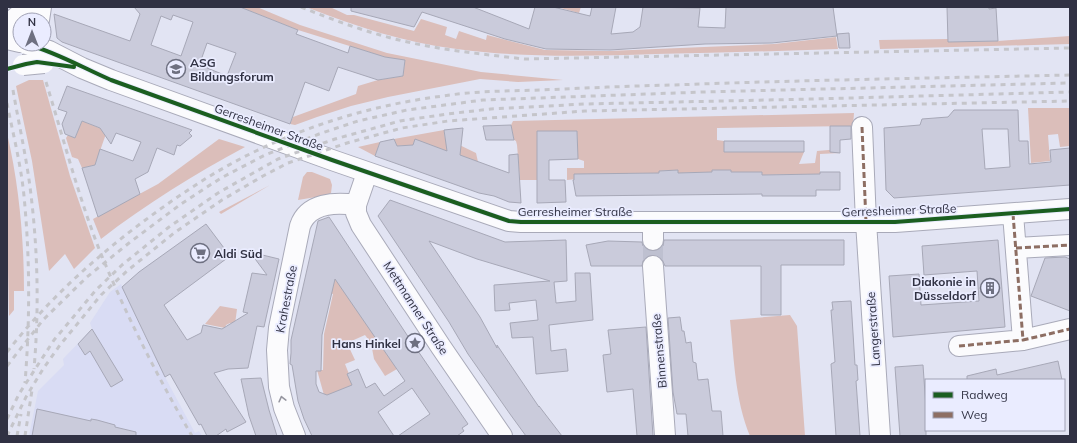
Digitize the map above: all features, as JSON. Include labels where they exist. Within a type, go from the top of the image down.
[{"type":"street","points":[[7,25],[34,10]]},
{"type":"street","name":"Gerresheimer Straße","points":[[7,69],[26,64],[38,52]]},
{"type":"street","name":"Gerresheimer Straße","points":[[47,52],[118,83],[367,173],[510,221],[653,231],[866,222],[902,222],[1070,209]]},
{"type":"street","name":"Langerstraße","points":[[862,127],[866,222],[880,436]]},
{"type":"street","points":[[356,205],[367,173]]},
{"type":"street","name":"Krahestraße","points":[[295,436],[284,408],[279,387],[277,362],[279,328],[300,226],[302,220],[309,212],[318,207],[344,204],[356,205]]},
{"type":"street","name":"Mettmanner Straße","points":[[356,205],[356,213],[361,225],[441,347],[502,436]]},
{"type":"street","points":[[1013,214],[1023,340]]},
{"type":"street","points":[[1016,248],[1070,244]]},
{"type":"street","name":"Binnenstraße","points":[[653,266],[665,436]]},
{"type":"street","points":[[959,346],[1023,340],[1070,329]]},
{"type":"shaded area","points":[[240,7],[257,7],[300,25],[387,53],[481,72],[563,80],[518,82],[480,79],[388,97],[351,106],[295,125],[290,124],[293,117],[356,94],[358,86],[378,80],[403,76],[405,61],[385,57],[298,30]]},
{"type":"shaded area","points":[[306,7],[330,7],[347,15],[354,15],[414,31],[421,19],[447,27],[445,35],[456,39],[459,31],[486,40],[487,35],[545,50],[608,51],[774,44],[836,37],[838,49],[556,56],[507,54],[418,43],[380,33]]},
{"type":"shaded area","points":[[557,7],[581,7],[579,13]]},
{"type":"shaded area","points":[[1070,36],[1070,44],[880,49],[879,40],[948,39],[948,42],[998,41]]},
{"type":"shaded area","points":[[29,80],[43,80],[70,176],[95,248],[74,269],[65,254],[49,271],[32,161],[16,86]]},
{"type":"shaded area","points":[[1028,108],[1070,108],[1070,146],[1060,147],[1058,134],[1048,135],[1050,161],[1031,163]]},
{"type":"shaded area","points":[[854,113],[853,126],[717,128],[717,140],[724,141],[724,152],[804,152],[799,164],[815,163],[817,151],[840,149],[840,153],[820,154],[820,174],[762,175],[731,172],[731,170],[678,173],[677,170],[659,171],[659,173],[628,173],[567,180],[567,168],[584,168],[584,161],[578,159],[577,131],[537,131],[537,160],[549,180],[520,180],[517,145],[516,141],[514,140],[511,125],[513,121]]},
{"type":"shaded area","points":[[82,121],[107,131],[95,165],[82,168],[78,159],[72,157],[66,138],[68,135],[75,138]]},
{"type":"shaded area","points":[[444,130],[445,138],[476,153],[478,162],[415,140],[413,145],[397,146],[394,139]]},
{"type":"shaded area","points":[[7,133],[15,172],[20,212],[24,291],[14,291],[14,310],[9,316],[7,222]]},
{"type":"shaded area","points":[[219,139],[245,147],[171,190],[101,239],[93,219],[158,184]]},
{"type":"shaded area","points":[[380,142],[375,156],[358,147]]},
{"type":"shaded area","points":[[307,172],[312,172],[330,179],[332,185],[331,193],[328,195],[298,200],[303,177]]},
{"type":"shaded area","points":[[270,185],[221,214],[219,212]]},
{"type":"shaded area","points":[[331,270],[397,369],[385,376],[374,359],[371,343],[365,335],[347,343],[355,360],[345,364],[357,394],[353,396],[324,395],[317,370],[323,370],[324,334],[333,294],[326,292]]},
{"type":"shaded area","points":[[121,284],[165,377],[195,433],[199,431],[202,436],[29,436],[38,391],[64,365],[63,359],[92,329],[90,323],[110,292]]},
{"type":"shaded area","points":[[220,306],[237,309],[235,324],[230,323],[226,325],[225,328],[205,324]]},
{"type":"shaded area","points":[[790,315],[797,326],[805,436],[750,436],[738,394],[730,320]]},
{"type":"building","points":[[134,7],[240,7],[298,30],[296,34],[348,53],[350,46],[385,57],[405,60],[403,76],[378,80],[338,67],[329,91],[305,82],[290,124],[62,42],[57,38],[54,14],[130,41],[140,14]],"holes":[[[173,15],[193,22],[181,56],[151,45],[161,16],[171,20]],[[207,43],[236,53],[227,76],[207,68],[208,66],[200,63]]]},
{"type":"building","points":[[351,7],[473,7],[529,29],[535,7],[553,7],[590,16],[592,7],[616,7],[611,34],[633,32],[640,27],[643,7],[700,8],[698,27],[725,28],[726,7],[833,7],[837,36],[772,43],[705,44],[610,50],[546,49],[505,39],[422,12],[414,27],[351,11]]},
{"type":"building","points":[[947,7],[996,8],[998,41],[948,42]]},
{"type":"building","points":[[849,33],[850,48],[839,48],[837,34]]},
{"type":"building","points":[[67,86],[192,130],[189,133],[192,136],[180,146],[177,145],[174,155],[157,148],[148,172],[135,179],[140,194],[98,217],[82,168],[95,165],[100,149],[133,161],[141,142],[116,133],[111,144],[100,128],[82,121],[75,138],[65,134],[62,124],[67,112],[58,109]]},
{"type":"building","points":[[954,110],[1018,110],[1019,141],[1028,141],[1029,164],[1051,162],[1050,150],[1070,148],[1070,185],[894,198],[886,190],[884,128],[920,125],[922,119],[948,117]],"holes":[[[982,129],[1008,129],[1010,167],[985,169]]]},
{"type":"building","points":[[511,125],[514,140],[486,140],[483,126]]},
{"type":"building","points":[[830,126],[851,126],[851,139],[840,140],[840,153],[830,152]]},
{"type":"building","points":[[463,128],[460,155],[509,173],[509,155],[518,154],[521,203],[509,202],[494,196],[479,193],[375,156],[380,142],[394,139],[397,146],[413,145],[415,139],[447,151],[444,130]]},
{"type":"building","points":[[537,131],[577,131],[578,159],[549,160],[549,180],[565,180],[566,202],[537,203]]},
{"type":"building","points":[[724,141],[804,141],[804,152],[724,152]]},
{"type":"building","points":[[678,170],[678,173],[731,170],[731,172],[762,172],[762,175],[820,174],[820,172],[840,172],[840,190],[816,190],[816,196],[762,196],[762,194],[576,196],[573,180],[574,174],[659,173],[659,171]]},
{"type":"building","points":[[390,200],[505,242],[566,240],[567,281],[554,282],[556,303],[576,301],[575,273],[590,273],[593,320],[549,325],[551,351],[566,349],[568,371],[536,374],[533,337],[512,338],[510,323],[538,320],[536,300],[509,303],[510,310],[495,311],[494,285],[550,281],[477,259],[429,241],[480,317],[497,348],[497,345],[539,407],[562,436],[526,436],[468,354],[449,322],[378,216]]},
{"type":"building","points":[[329,217],[468,424],[462,428],[464,431],[457,436],[398,436],[430,414],[412,388],[378,412],[394,436],[312,436],[298,401],[292,365],[290,364],[291,340],[318,221]],"holes":[[[335,279],[405,381],[384,396],[375,383],[366,388],[358,369],[347,374],[352,385],[327,395],[319,392],[316,384],[316,371],[321,371],[322,335]]]},
{"type":"building","points":[[206,224],[230,256],[164,305],[187,340],[201,333],[203,325],[222,329],[248,313],[243,312],[252,273],[267,275],[250,252],[279,259],[264,327],[257,326],[248,368],[228,369],[214,373],[246,422],[227,432],[226,429],[216,436],[207,436],[201,424],[199,425],[170,374],[165,377],[122,287],[139,272]]},
{"type":"building","points":[[664,240],[844,240],[844,265],[781,265],[781,315],[761,315],[761,266],[665,266],[662,259],[653,255],[646,257],[642,266],[591,266],[586,245],[608,241],[642,242],[643,246],[647,250],[653,251],[658,250],[663,246]]},
{"type":"building","name":"Diakonie in Düsseldorf","points":[[998,240],[1005,327],[893,337],[889,276],[919,274],[921,305],[979,301],[977,271],[924,275],[922,246]]},
{"type":"building","points":[[1065,257],[1070,259],[1070,311],[1031,296],[1045,258]]},
{"type":"building","points":[[851,301],[855,365],[857,365],[858,380],[856,381],[860,436],[836,436],[831,364],[835,362],[831,310],[833,310],[832,302]]},
{"type":"building","points":[[680,317],[686,343],[691,342],[693,362],[696,363],[698,380],[708,379],[712,411],[721,411],[723,436],[688,436],[686,414],[677,414],[673,392],[668,318]]},
{"type":"building","points":[[646,327],[653,436],[637,436],[633,389],[607,392],[603,355],[611,354],[608,330]]},
{"type":"building","points":[[92,329],[123,380],[111,387],[90,351],[85,355],[78,344]]},
{"type":"building","points":[[1058,361],[1062,379],[967,379],[967,376],[996,369],[997,375]]},
{"type":"building","points":[[923,365],[926,436],[900,436],[895,367]]},
{"type":"building","points":[[261,378],[277,436],[256,436],[249,416],[241,379]]},
{"type":"building","points":[[37,409],[91,421],[91,419],[97,420],[115,425],[115,427],[136,432],[136,436],[32,436]]},
{"type":"tunnel","points":[[653,240],[653,266]]},
{"type":"tram line","points":[[7,20],[23,7]]},
{"type":"tram line","points":[[7,28],[34,7]]},
{"type":"railway","points":[[301,7],[325,17],[399,40],[445,49],[524,59],[1070,48]]},
{"type":"railway","points":[[7,352],[38,316],[71,282],[125,235],[184,192],[227,166],[256,151],[324,123],[347,116],[395,104],[467,93],[624,86],[1070,75]]},
{"type":"railway","points":[[46,82],[77,187],[99,249],[142,344],[192,436]]},
{"type":"railway","points":[[7,366],[43,320],[87,277],[181,204],[221,178],[265,155],[358,121],[407,110],[483,100],[703,92],[1070,83]]},
{"type":"railway","points":[[13,90],[29,182],[35,238],[37,326],[34,369]]},
{"type":"railway","points":[[7,419],[19,394],[54,340],[96,290],[122,265],[169,227],[218,193],[278,159],[335,139],[400,121],[491,109],[585,104],[1070,92]]},
{"type":"railway","points":[[7,436],[26,397],[60,345],[101,295],[127,271],[174,233],[222,200],[263,176],[288,163],[347,143],[402,128],[448,121],[585,111],[1070,101]]},
{"type":"railway","points":[[7,103],[21,173],[26,219],[29,289],[25,383]]},
{"type":"railway","points":[[25,436],[32,390]]},
{"type":"railway","points":[[17,436],[21,414]]},
{"type":"marked path","points":[[862,127],[866,222]]},
{"type":"marked path","points":[[1013,214],[1023,340],[1070,329]]},
{"type":"marked path","points":[[1016,248],[1070,245]]},
{"type":"marked path","points":[[959,346],[1023,340]]},
{"type":"cycle path","points":[[49,52],[111,80],[332,160],[509,221],[895,222],[1070,209]]},
{"type":"cycle path","points":[[7,69],[37,62],[74,67]]},
{"type":"place","name":"ASG Bildungsforum","points":[[176,69]]},
{"type":"place","name":"Aldi Süd","points":[[200,253]]},
{"type":"place","name":"Diakonie in Düsseldorf","points":[[990,288]]},
{"type":"place","name":"Hans Hinkel","points":[[415,343]]}]
